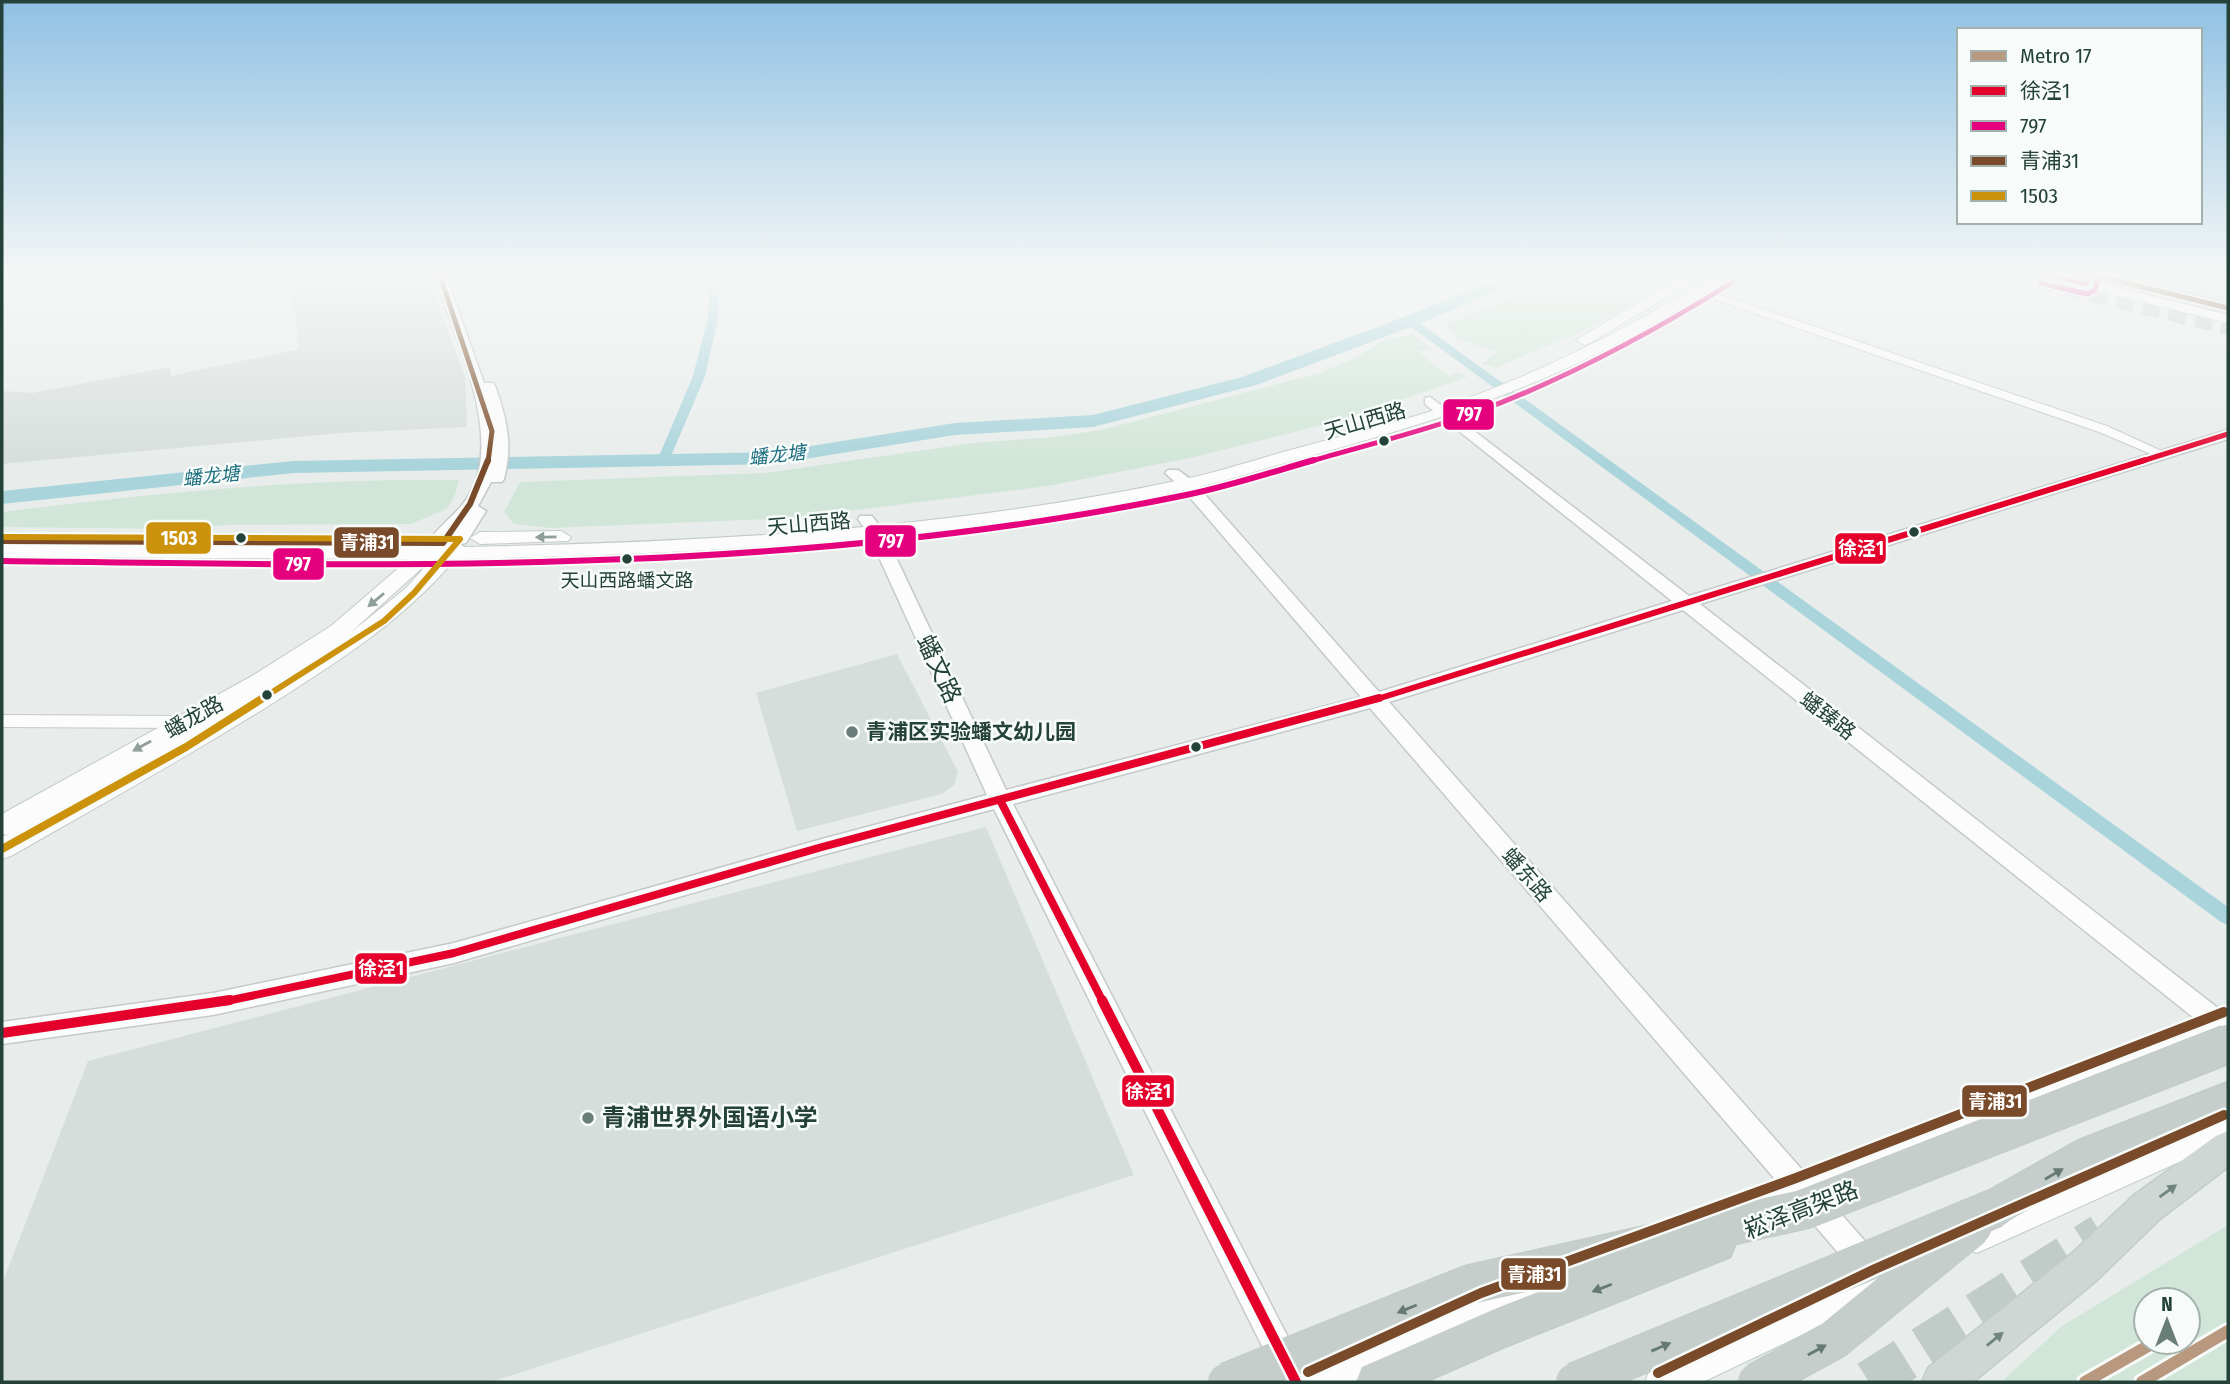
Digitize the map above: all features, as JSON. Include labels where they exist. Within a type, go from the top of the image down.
[{"type":"highway","name":"崧泽高架路","points":[[1377,1382],[1802,1199],[2227,1030]]},
{"type":"highway","points":[[1576,1382],[1995,1208],[2090,1153],[2228,1098]]},
{"type":"highway","points":[[1227,1382],[1470,1284],[1802,1199]]},
{"type":"highway","points":[[1757,1382],[1835,1340],[1995,1208]]},
{"type":"main road","name":"天山西路","points":[[2,551],[443,547],[871,525],[1004,502],[1180,478],[1496,391],[1513,378],[1589,338]]},
{"type":"main road","name":"天山西路","points":[[1437,407],[1473,386],[1513,378],[1618,338]]},
{"type":"main road","name":"天山西路","points":[[2,537],[443,547]]},
{"type":"main road","name":"蟠龙路","points":[[2,825],[260,681],[339,631],[443,547]]},
{"type":"main road","name":"蟠龙路","points":[[2,849],[186,747],[373,628],[414,593],[443,547]]},
{"type":"main road","points":[[1663,1382],[1879,1279],[2228,1125]]},
{"type":"main road","points":[[1942,1382],[2083,1268],[2147,1207],[2228,1147]]},
{"type":"main road","points":[[1311,1382],[1485,1303],[1802,1199]]},
{"type":"street","points":[[461,338],[497,443]]},
{"type":"street","points":[[443,547],[458,520],[487,488],[489,462],[503,429],[472,338]]},
{"type":"street","points":[[1835,338],[2090,425],[2162,454]]},
{"type":"street","name":"蟠臻路","points":[[1437,407],[2227,1030]]},
{"type":"street","points":[[2,1033],[213,1004],[454,953],[1000,800],[1374,700],[2228,434]]},
{"type":"street","name":"蟠东路","points":[[1180,478],[1802,1199],[1879,1279]]},
{"type":"street","name":"蟠文路","points":[[871,525],[1000,800],[1296,1382]]},
{"type":"street","points":[[2,721],[186,722]]},
{"type":"shaded area","points":[[298,338],[450,338],[465,376],[467,427],[341,433],[2,464],[2,391],[33,393],[170,367],[171,376],[299,349]]},
{"type":"shaded area","name":"青浦区实验蟠文幼儿园","points":[[897,654],[958,772],[954,785],[942,794],[797,831],[756,693]]},
{"type":"shaded area","name":"青浦世界外国语小学","points":[[986,827],[1134,1175],[491,1382],[2,1382],[2,1284],[88,1061]]},
{"type":"green space","points":[[1417,338],[1433,349],[1417,351],[1449,376],[1458,372],[1467,377],[1353,417],[1194,457],[1048,486],[792,518],[551,528],[514,524],[504,512],[520,482],[766,473],[972,443],[1056,437],[1105,429],[1320,373],[1353,359],[1384,340]]},
{"type":"green space","points":[[1568,338],[1495,368],[1482,364],[1497,352],[1458,339]]},
{"type":"green space","points":[[459,480],[447,509],[411,524],[228,525],[177,529],[2,527],[2,512],[116,499],[287,484]]},
{"type":"green space","points":[[2228,1225],[2228,1382],[2001,1382],[2062,1326]]},
{"type":"waterway","points":[[663,461],[699,376],[708,338]]},
{"type":"waterway","name":"蟠龙塘","points":[[2,498],[293,467],[773,458],[955,429],[1093,421],[1249,381],[1365,338]]},
{"type":"waterway","points":[[1433,338],[2228,917]]},
{"type":"tunnel","points":[[1869,1382],[2102,1235]]},
{"type":"metro line","name":"17","points":[[2142,1382],[2228,1331]]},
{"type":"metro line","name":"17","points":[[2085,1382],[2132,1355]]},
{"type":"transit line","name":"青浦31","points":[[2,541],[443,543],[477,491],[491,447],[492,431],[461,338]]},
{"type":"transit line","name":"797","points":[[2,561],[299,564],[597,561],[893,541],[1040,522],[1186,495],[1445,423],[1557,379],[1639,338]]},
{"type":"transit line","name":"徐泾1","points":[[2,1033],[213,1004],[454,953],[822,847],[1374,700],[2228,434]]},
{"type":"transit line","name":"1503","points":[[2,537],[460,539]]},
{"type":"transit line","name":"1503","points":[[2,849],[186,747],[384,621],[414,593],[460,539]]},
{"type":"transit line","name":"徐泾1","points":[[1000,800],[1296,1382]]},
{"type":"transit line","name":"青浦31","points":[[1308,1372],[1481,1293],[1796,1178],[2224,1012]]},
{"type":"transit line","name":"青浦31","points":[[1658,1373],[1875,1269],[2224,1115]]},
{"type":"place","name":"天山西路蟠文路","points":[[627,559]]},
{"type":"place","name":"青浦区实验蟠文幼儿园","points":[[852,732]]},
{"type":"place","name":"青浦世界外国语小学","points":[[588,1118]]}]
